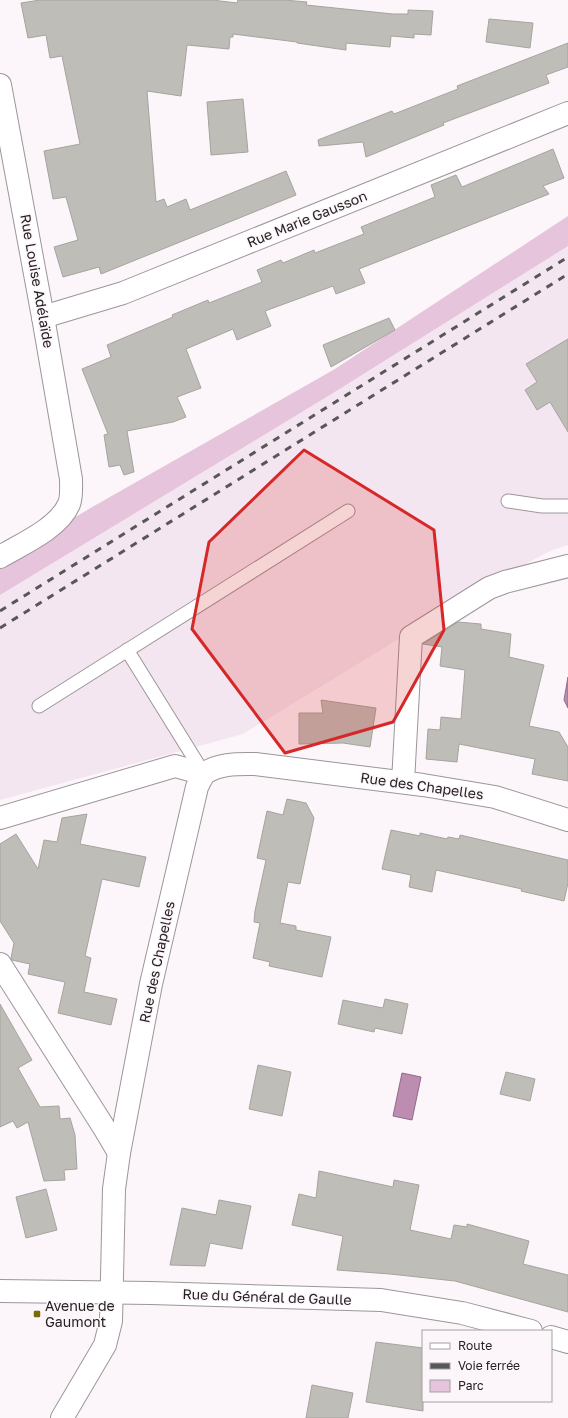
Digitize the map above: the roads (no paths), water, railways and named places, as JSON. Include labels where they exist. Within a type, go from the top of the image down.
[{"type":"street","name":"Rue Louise Adélaïde","points":[[0,85],[71,479],[70,503],[59,519],[42,532],[0,557]]},
{"type":"street","name":"Rue Marie Gausson","points":[[43,317],[123,293],[568,113]]},
{"type":"street","points":[[403,782],[411,637],[489,588],[505,582],[568,566]]},
{"type":"street","name":"Rue des Chapelles","points":[[62,1418],[105,1345],[111,1321],[114,1189],[118,1153],[151,984],[195,794],[204,774],[218,767],[235,763],[403,782],[494,797],[568,820]]},
{"type":"street","points":[[0,818],[175,766],[204,774]]},
{"type":"street","points":[[0,964],[103,1126],[118,1153]]},
{"type":"street","name":"Rue du Général de Gaulle","points":[[0,1291],[381,1300],[462,1313],[527,1330]]},
{"type":"street","points":[[552,1337],[568,1342]]},
{"type":"lane","points":[[508,501],[542,506],[568,506]]},
{"type":"lane","points":[[39,706],[348,511]]},
{"type":"lane","points":[[127,650],[204,774]]},
{"type":"railway","points":[[0,611],[568,257]]},
{"type":"railway","points":[[0,628],[568,274]]},
{"type":"place","name":"Avenue de Gaumont","points":[[37,1314]]}]
